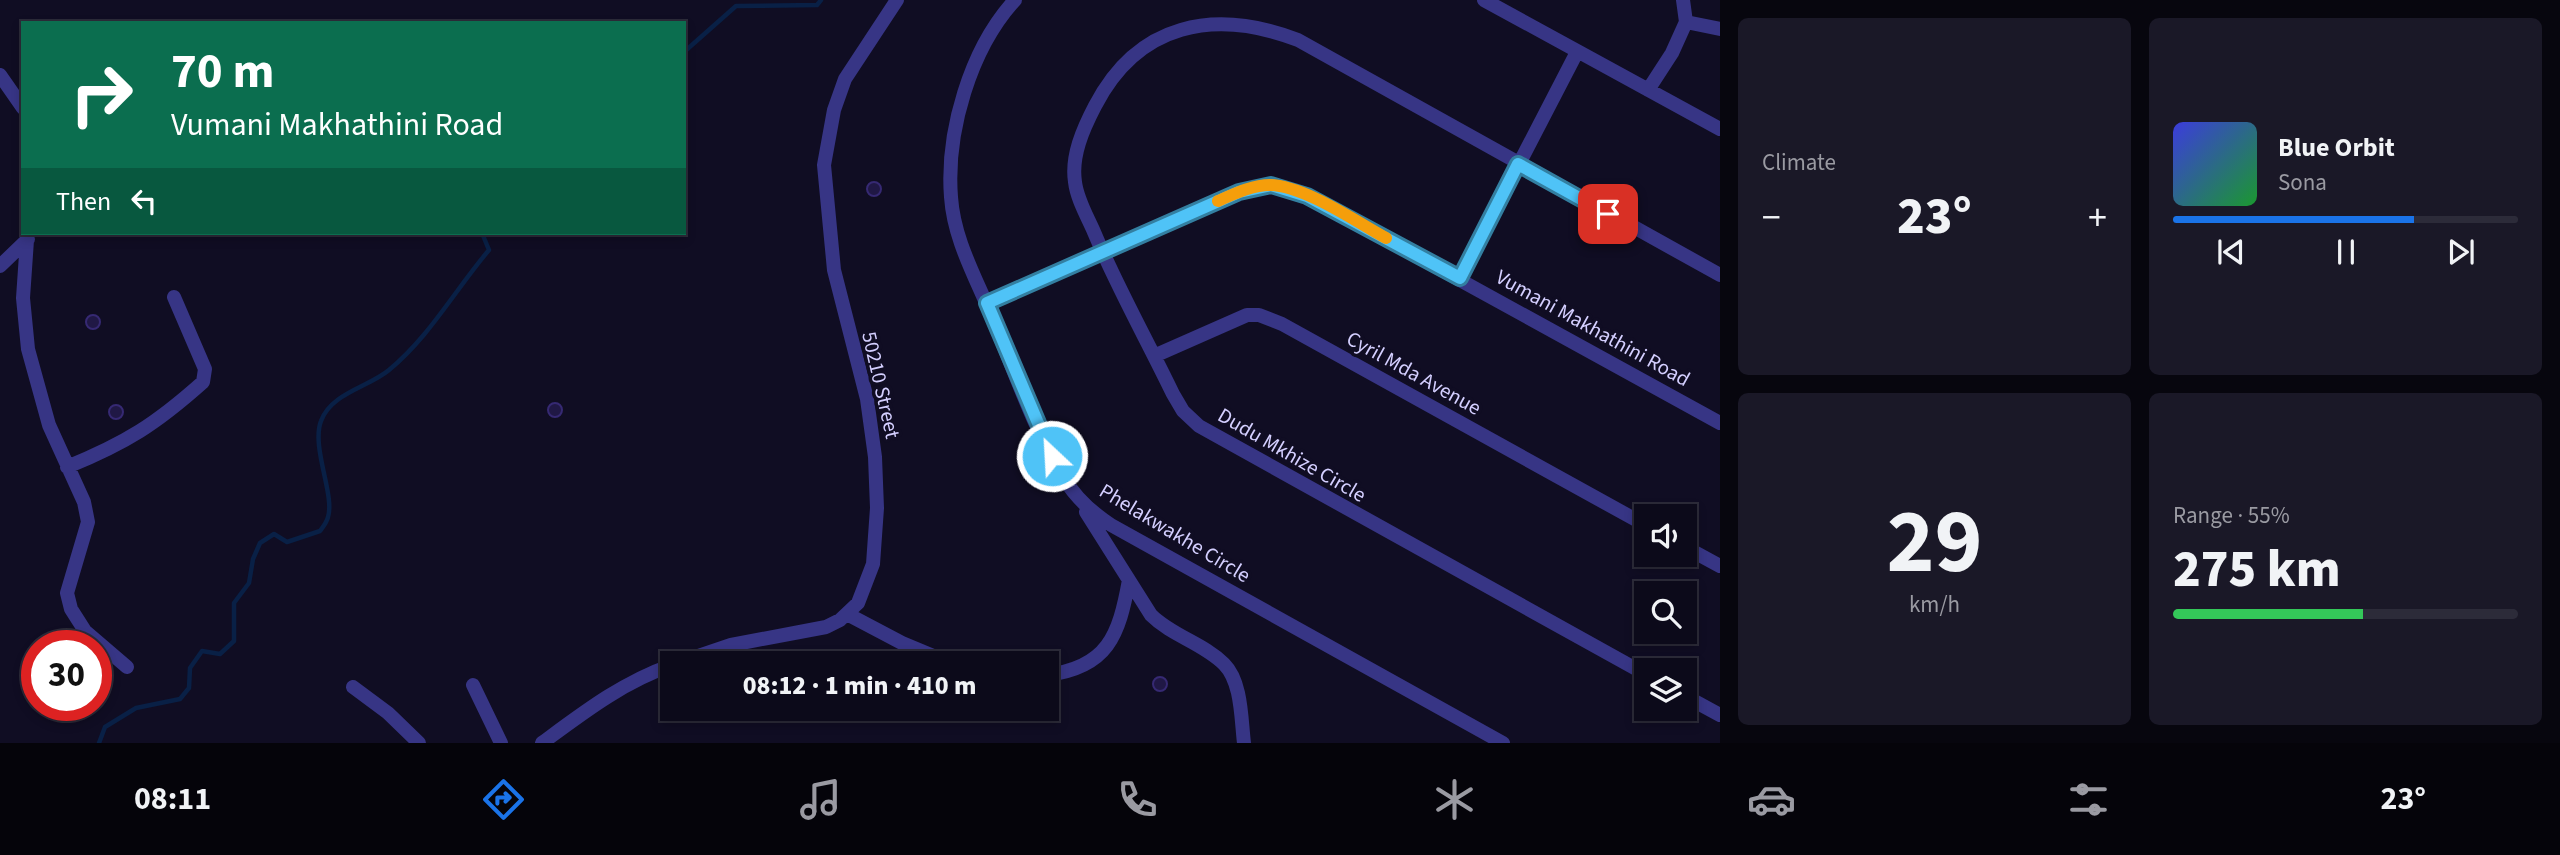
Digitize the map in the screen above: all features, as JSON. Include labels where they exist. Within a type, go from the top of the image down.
[{"type":"street","name":"50210 Street","points":[[847,614],[858,603],[873,564],[876,481],[867,399],[834,270],[824,165],[831,122],[845,79],[897,0]]},
{"type":"street","points":[[1484,0],[1720,129]]},
{"type":"street","points":[[1648,90],[1672,53],[1686,22],[1683,0]]},
{"type":"street","name":"Phelakwakhe Circle","points":[[1009,3],[968,84],[959,115],[950,177],[953,210],[960,241],[1042,436],[1075,495],[1111,525],[1503,743]]},
{"type":"street","points":[[1686,22],[1720,29]]},
{"type":"street","name":"Dudu Mkhize Circle","points":[[1634,668],[1216,437],[1183,411],[1103,253],[1075,183],[1077,150],[1085,125],[1114,76],[1140,49],[1154,40],[1200,25],[1252,27],[1298,40],[1720,275]]},
{"type":"street","points":[[1460,278],[1577,52]]},
{"type":"street","points":[[0,75],[21,105]]},
{"type":"street","name":"Vumani Makhathini Road","points":[[987,303],[1239,192],[1271,185],[1307,196],[1720,423]]},
{"type":"street","points":[[0,265],[31,236]]},
{"type":"street","points":[[31,236],[23,298],[28,349],[50,425],[84,502],[88,522],[67,593],[71,609],[85,631],[127,667]]},
{"type":"street","points":[[67,467],[124,442],[159,421],[204,382],[205,369],[174,297]]},
{"type":"street","name":"Cyril Mda Avenue","points":[[1154,356],[1232,320],[1259,315],[1282,324],[1634,519]]},
{"type":"street","points":[[1075,495],[1151,615],[1160,625],[1225,665],[1238,695],[1244,743]]},
{"type":"street","points":[[1697,554],[1720,566]]},
{"type":"street","points":[[1059,673],[1085,666],[1108,647],[1121,620],[1129,580]]},
{"type":"street","points":[[713,651],[731,645],[826,627],[847,614],[921,651]]},
{"type":"street","points":[[542,743],[608,695],[660,669]]},
{"type":"street","points":[[473,685],[501,743]]},
{"type":"street","points":[[353,687],[388,713],[419,743]]},
{"type":"street","points":[[1697,703],[1720,715]]},
{"type":"building","points":[[871,182],[877,182],[881,189],[877,196],[871,196],[867,192],[867,186]]},
{"type":"building","points":[[90,315],[96,315],[100,322],[96,329],[90,329],[86,325],[86,319]]},
{"type":"building","points":[[552,403],[558,403],[562,410],[558,417],[552,417],[548,413],[548,407]]},
{"type":"building","points":[[113,405],[119,405],[123,412],[119,419],[113,419],[109,415],[109,409]]},
{"type":"building","points":[[1157,677],[1163,677],[1167,684],[1163,691],[1157,691],[1153,687],[1153,681]]},
{"type":"waterway","points":[[686,50],[736,6],[817,5],[821,0]]},
{"type":"waterway","points":[[99,743],[105,727],[136,708],[180,699],[189,688],[190,668],[202,651],[220,654],[234,641],[234,603],[249,583],[253,559],[260,543],[274,534],[287,542],[320,531],[327,519],[329,508],[319,444],[321,421],[326,411],[342,397],[381,376],[417,343],[489,250],[483,235]]},
{"type":"slow traffic","points":[[1218,201],[1258,186],[1285,188],[1307,196],[1386,238]]},
{"type":"route","points":[[1052,456],[987,303],[1239,192],[1271,185],[1307,196],[1460,278],[1518,164],[1608,214]]}]
